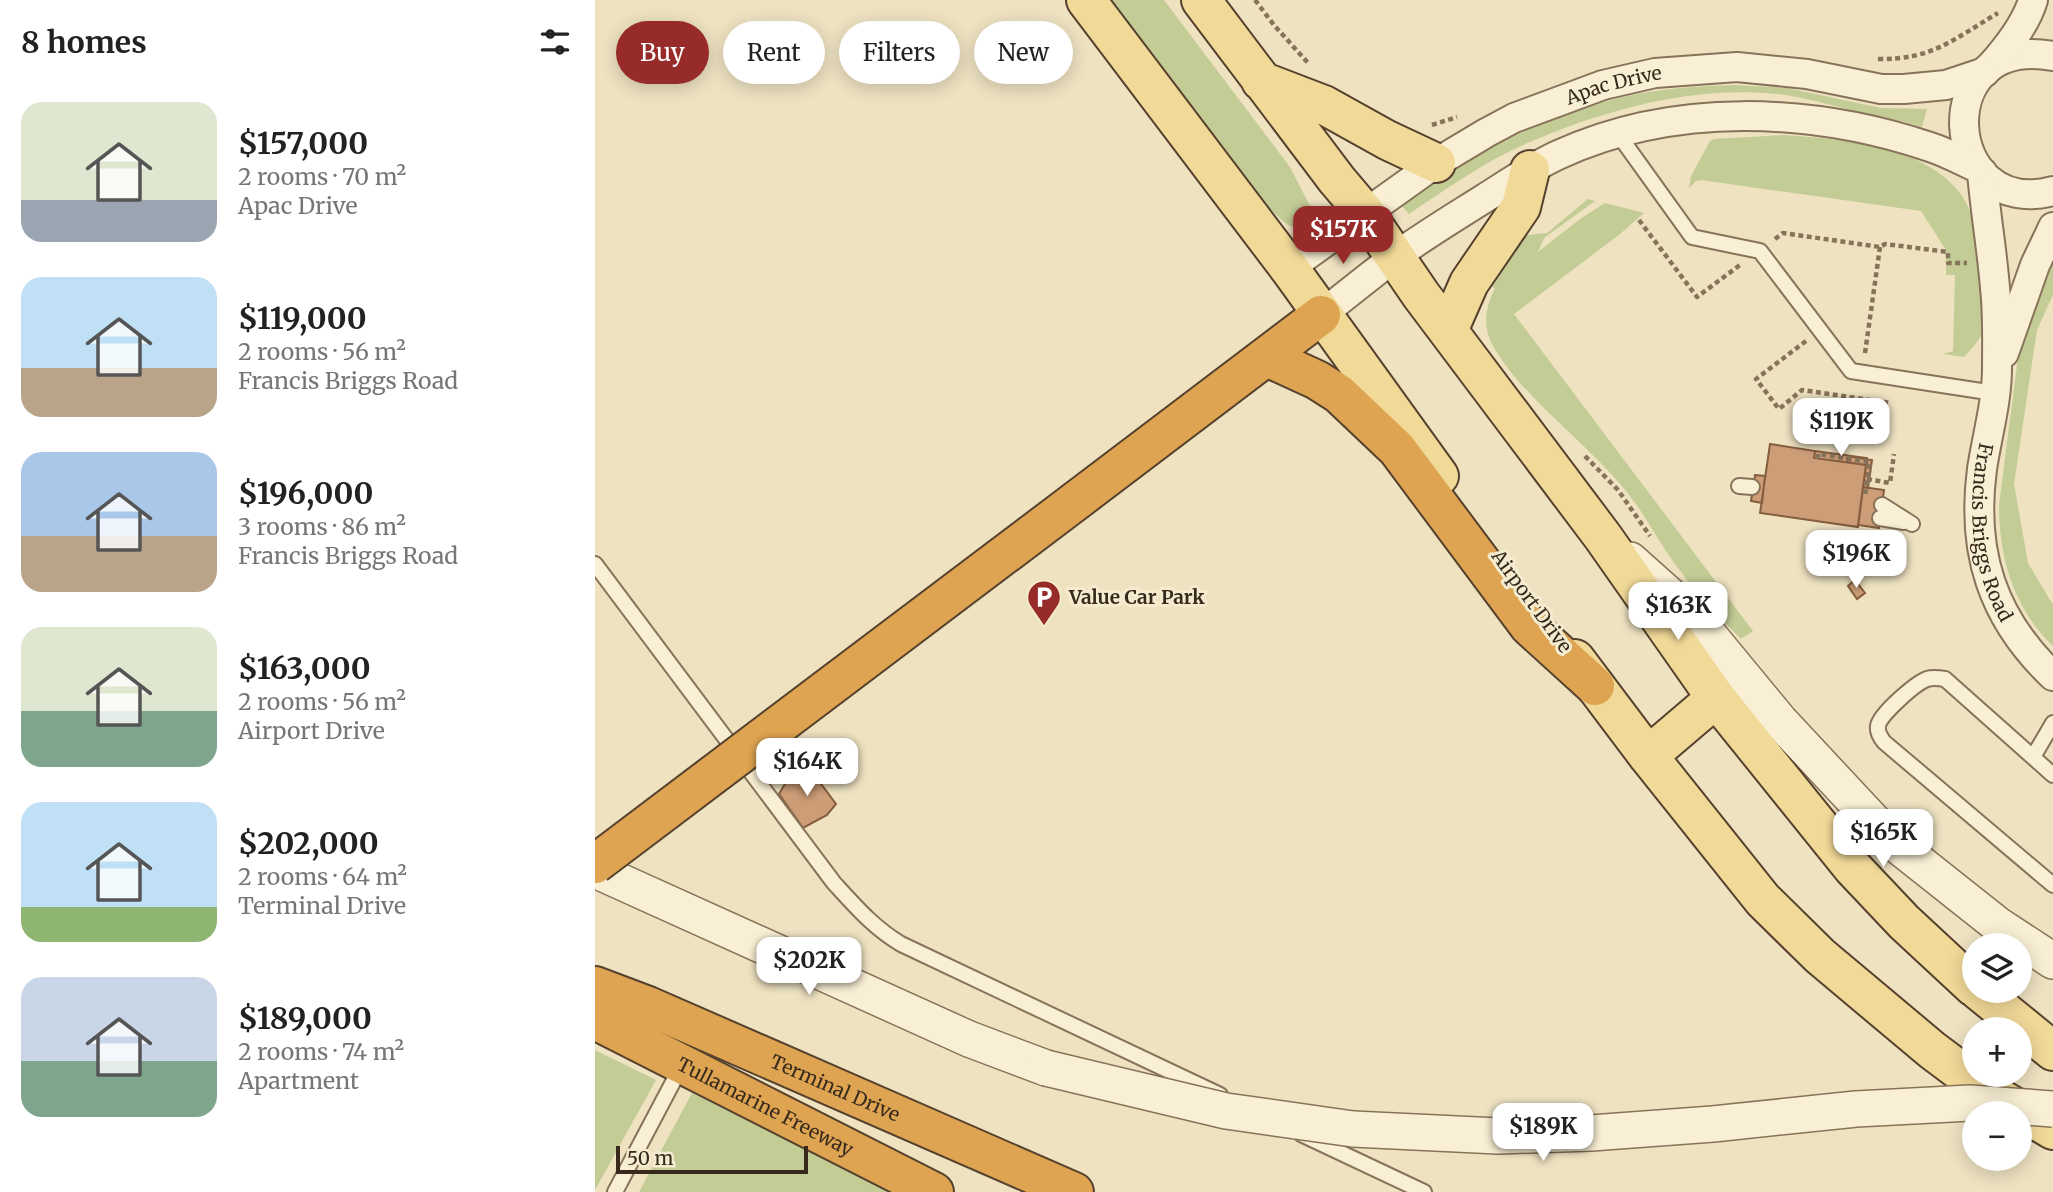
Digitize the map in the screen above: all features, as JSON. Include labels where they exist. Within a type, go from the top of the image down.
[{"type":"highway","points":[[595,864],[1321,315]]},
{"type":"highway","points":[[1267,357],[1317,380],[1339,394],[1397,449],[1529,626],[1595,686]]},
{"type":"highway","name":"Terminal Drive","points":[[595,986],[648,1006],[1074,1192]]},
{"type":"highway","name":"Tullamarine Freeway","points":[[595,1020],[934,1192]]},
{"type":"main road","name":"Airport Drive","points":[[1086,0],[1289,268],[1648,757],[1763,900],[1820,956],[1932,1050],[1985,1089],[2053,1130]]},
{"type":"main road","points":[[1201,0],[1365,213],[1448,331],[1604,537],[1716,698],[1853,868],[1904,922],[1962,976]]},
{"type":"main road","points":[[1261,81],[1324,105],[1387,140],[1436,163]]},
{"type":"main road","points":[[1448,331],[1469,283],[1521,207],[1530,170]]},
{"type":"main road","points":[[1648,757],[1716,698]]},
{"type":"main road","points":[[1994,1003],[2053,1051]]},
{"type":"street","points":[[1987,71],[2002,54],[2029,12],[2033,0]]},
{"type":"street","name":"Apac Drive","points":[[1289,268],[1436,163],[1514,118],[1603,85],[1655,73],[1720,67],[1807,74],[1870,87],[1904,89],[1946,85],[1987,71],[2003,60],[2020,55],[2038,53],[2053,56]]},
{"type":"street","name":"Francis Briggs Road","points":[[1987,71],[1968,97],[1964,111],[1965,141],[1980,170],[1996,291],[1996,382],[1980,492],[1979,522],[1988,580],[2000,609],[2033,657],[2053,676]]},
{"type":"street","points":[[1321,315],[1395,257],[1530,170],[1575,148],[1618,134],[1696,118],[1791,117],[1833,123],[1903,138],[1933,148],[1980,170],[1995,183],[2010,190],[2027,194],[2053,191]]},
{"type":"street","name":"Francis Briggs Road","points":[[1996,382],[2035,265],[2053,227]]},
{"type":"street","points":[[1604,537],[1695,618],[1780,720],[1892,841],[1998,925],[2047,957]]},
{"type":"street","points":[[595,870],[969,1039],[1046,1068],[1226,1111],[1353,1129],[1498,1136],[1591,1133],[1868,1108],[1970,1103],[2053,1109]]},
{"type":"lane","points":[[1618,134],[1692,237],[1760,251],[1851,371],[1996,382]]},
{"type":"lane","points":[[595,564],[835,883],[857,909],[890,937],[1424,1192]]},
{"type":"lane","points":[[2053,775],[1945,679],[1937,677],[1923,681],[1886,712],[1878,727],[1884,742],[2053,885]]},
{"type":"lane","points":[[2033,757],[2053,723]]},
{"type":"lane","points":[[615,1192],[683,1064]]},
{"type":"path","points":[[1255,0],[1305,61],[1317,68]]},
{"type":"path","points":[[1859,398],[1880,247]]},
{"type":"path","points":[[1948,252],[1948,263],[1963,263]]},
{"type":"path","points":[[1800,330],[1807,340],[1756,379],[1779,409],[1802,390],[1891,403]]},
{"type":"path","points":[[1818,458],[1818,454],[1870,462],[1864,503]]},
{"type":"path","points":[[1867,480],[1890,483],[1894,454]]},
{"type":"green space","points":[[1105,0],[1164,0],[1290,167],[1314,214],[1296,229],[1285,223],[1259,199]]},
{"type":"green space","points":[[1733,85],[1787,88],[1881,108],[1927,109],[1922,127],[1777,94],[1712,93],[1647,103],[1583,121],[1523,145],[1465,177],[1409,214],[1402,206],[1451,169],[1481,152],[1577,110],[1649,92]]},
{"type":"green space","points":[[1784,135],[1855,143],[1905,155],[1947,179],[1962,196],[1974,221],[1978,240],[1986,312],[1984,330],[1964,357],[1943,354],[1953,351],[1955,275],[1946,275],[1946,250],[1921,211],[1701,180],[1689,188],[1691,176],[1710,141]]},
{"type":"green space","points":[[1588,199],[1595,201],[1544,238],[1538,252],[1605,203],[1644,213],[1514,314],[1753,631],[1741,639],[1688,581],[1621,485],[1518,381],[1489,337],[1486,316],[1495,288],[1482,282],[1511,237],[1547,233]]},
{"type":"green space","points":[[2053,257],[2053,295],[2037,330],[2014,484],[2028,563],[2053,605],[2053,646],[2028,616],[2011,581],[2002,544],[1999,505],[2018,357],[2025,324]]},
{"type":"green space","points":[[595,1050],[656,1080],[595,1190]]},
{"type":"green space","points":[[692,1093],[891,1192],[639,1192]]},
{"type":"building","points":[[1770,444],[1815,451],[1814,458],[1866,465],[1858,527],[1760,513]]},
{"type":"building","points":[[1815,451],[1867,458],[1866,465],[1814,458]]},
{"type":"building","points":[[1847,456],[1872,460],[1868,488],[1863,487],[1866,465],[1847,462]]},
{"type":"building","points":[[1755,475],[1765,476],[1762,503],[1751,501]]},
{"type":"building","points":[[1863,487],[1884,490],[1879,528],[1858,525]]},
{"type":"building","points":[[1855,580],[1865,593],[1857,599],[1848,586]]},
{"type":"building","points":[[810,769],[836,804],[827,815],[803,828],[779,794],[786,782]]},
{"type":"place","name":"Value Car Park","points":[[1044,627]]}]
